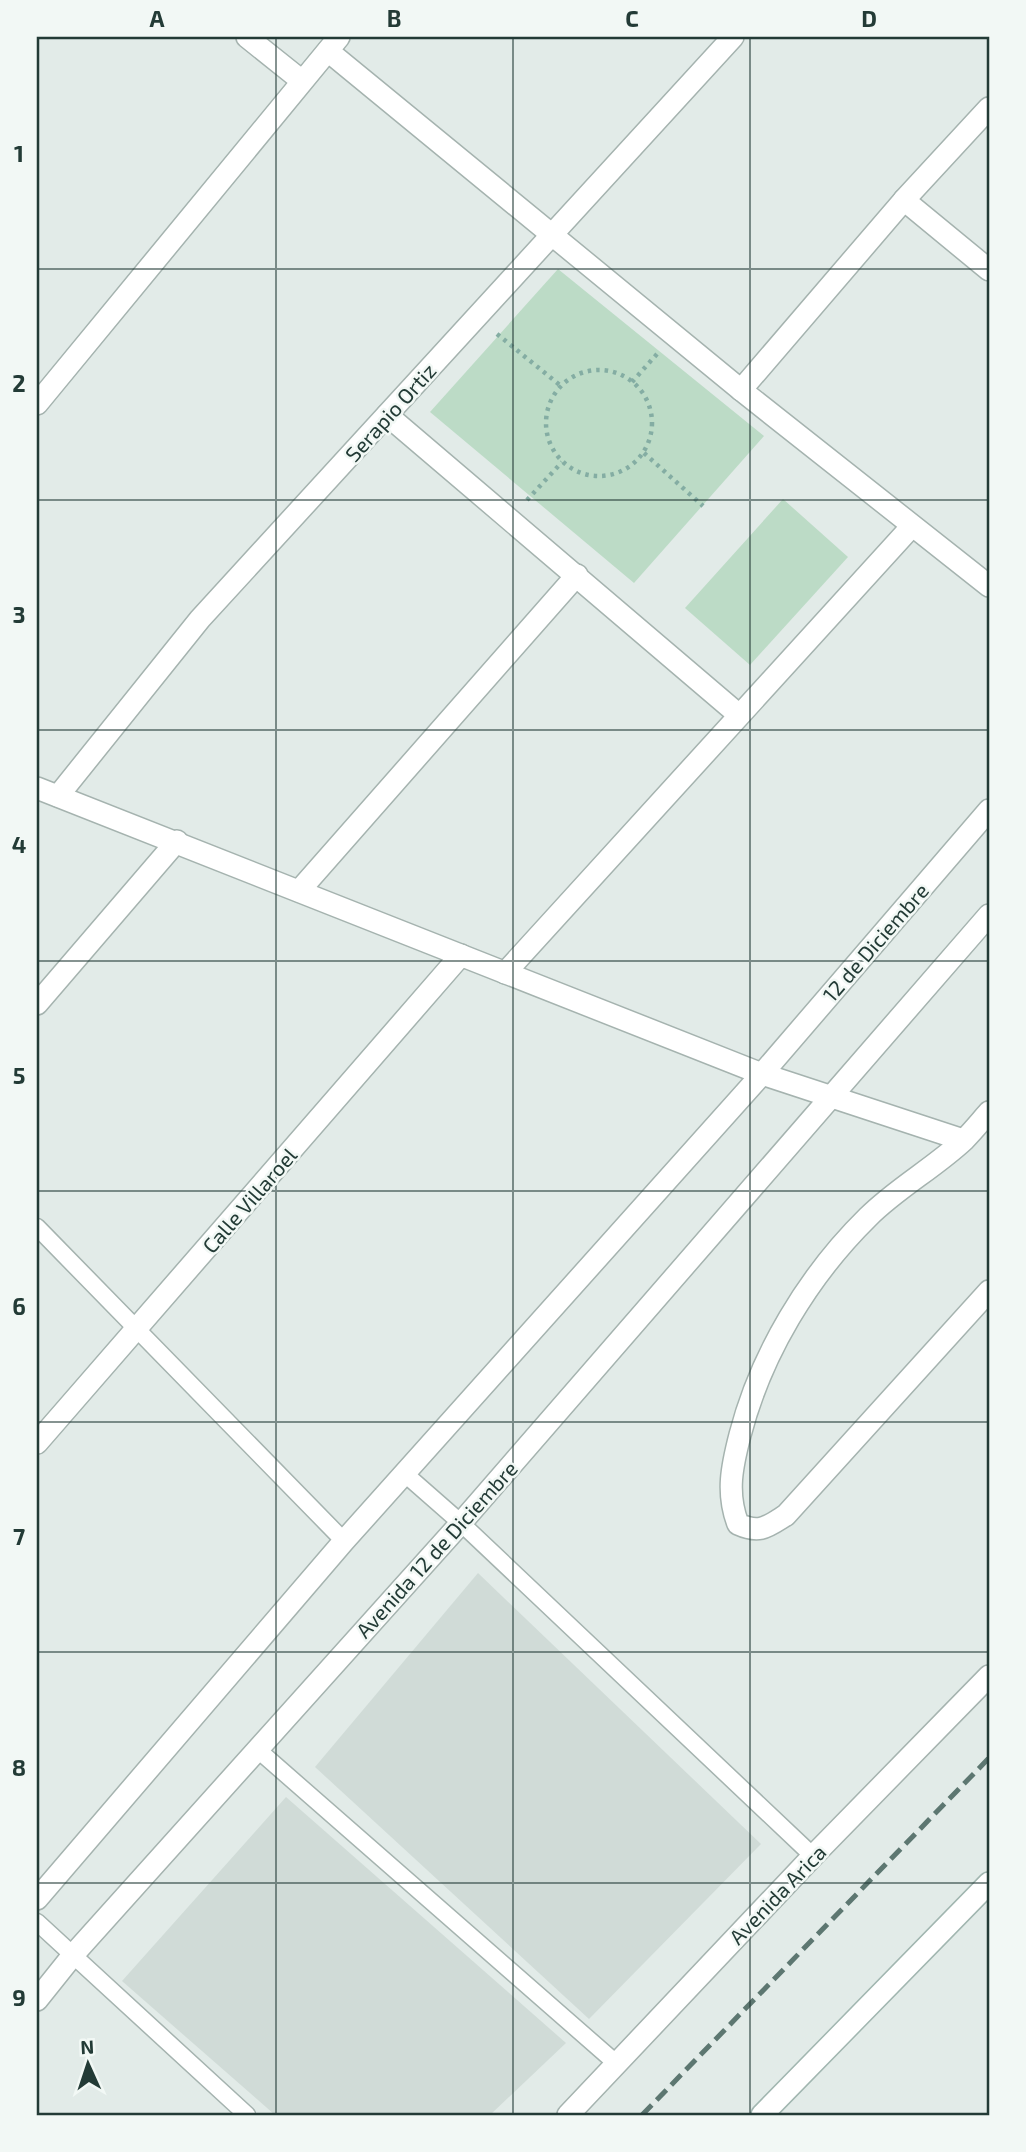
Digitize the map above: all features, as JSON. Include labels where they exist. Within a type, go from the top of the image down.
[{"type":"street","points":[[247,37],[302,81]]},
{"type":"street","name":"Serapio Ortiz","points":[[58,796],[200,619],[733,37]]},
{"type":"street","points":[[37,404],[333,44],[551,234],[741,390],[989,586]]},
{"type":"street","points":[[741,390],[904,200],[989,108]]},
{"type":"street","points":[[904,200],[989,270]]},
{"type":"street","points":[[387,415],[739,715]]},
{"type":"street","points":[[505,973],[912,526]]},
{"type":"street","points":[[299,891],[577,575]]},
{"type":"street","points":[[37,788],[762,1074],[963,1140]]},
{"type":"street","name":"12 de Diciembre","points":[[762,1074],[989,810]]},
{"type":"street","points":[[37,1004],[177,841]]},
{"type":"street","points":[[832,1096],[989,915]]},
{"type":"street","name":"Calle Villaroel","points":[[37,1443],[461,955]]},
{"type":"street","points":[[37,1899],[344,1541],[762,1074]]},
{"type":"street","name":"Avenida 12 de Diciembre","points":[[37,2000],[73,1955],[461,1523],[832,1096]]},
{"type":"street","points":[[989,1112],[963,1140],[870,1215],[833,1255],[770,1352],[748,1406],[731,1470],[731,1507],[738,1524],[751,1530],[760,1530],[786,1515],[989,1291]]},
{"type":"street","name":"Avenida Arica","points":[[568,2115],[813,1856],[989,1676]]},
{"type":"street","points":[[762,2115],[989,1883]]},
{"type":"lane","points":[[37,1227],[344,1541]]},
{"type":"lane","points":[[404,1473],[461,1523],[813,1856]]},
{"type":"lane","points":[[257,1749],[617,2064]]},
{"type":"lane","points":[[37,1922],[247,2115]]},
{"type":"path","points":[[476,317],[561,386]]},
{"type":"path","points":[[632,382],[674,335]]},
{"type":"path","points":[[590,371],[623,375],[632,382],[648,400],[653,418],[651,436],[644,453],[631,466],[614,475],[596,477],[578,472],[562,462],[552,449],[547,433],[551,400],[561,386],[574,376],[590,371]]},
{"type":"path","points":[[644,453],[703,506]]},
{"type":"path","points":[[510,518],[562,462]]},
{"type":"shaded area","points":[[478,1573],[761,1844],[589,2019],[315,1767]]},
{"type":"shaded area","points":[[286,1797],[566,2043],[490,2115],[275,2115],[122,1981]]},
{"type":"green space","points":[[558,269],[764,436],[634,583],[430,412]]},
{"type":"green space","points":[[783,499],[848,557],[750,665],[685,608]]},
{"type":"railway","points":[[642,2115],[989,1758]]}]
